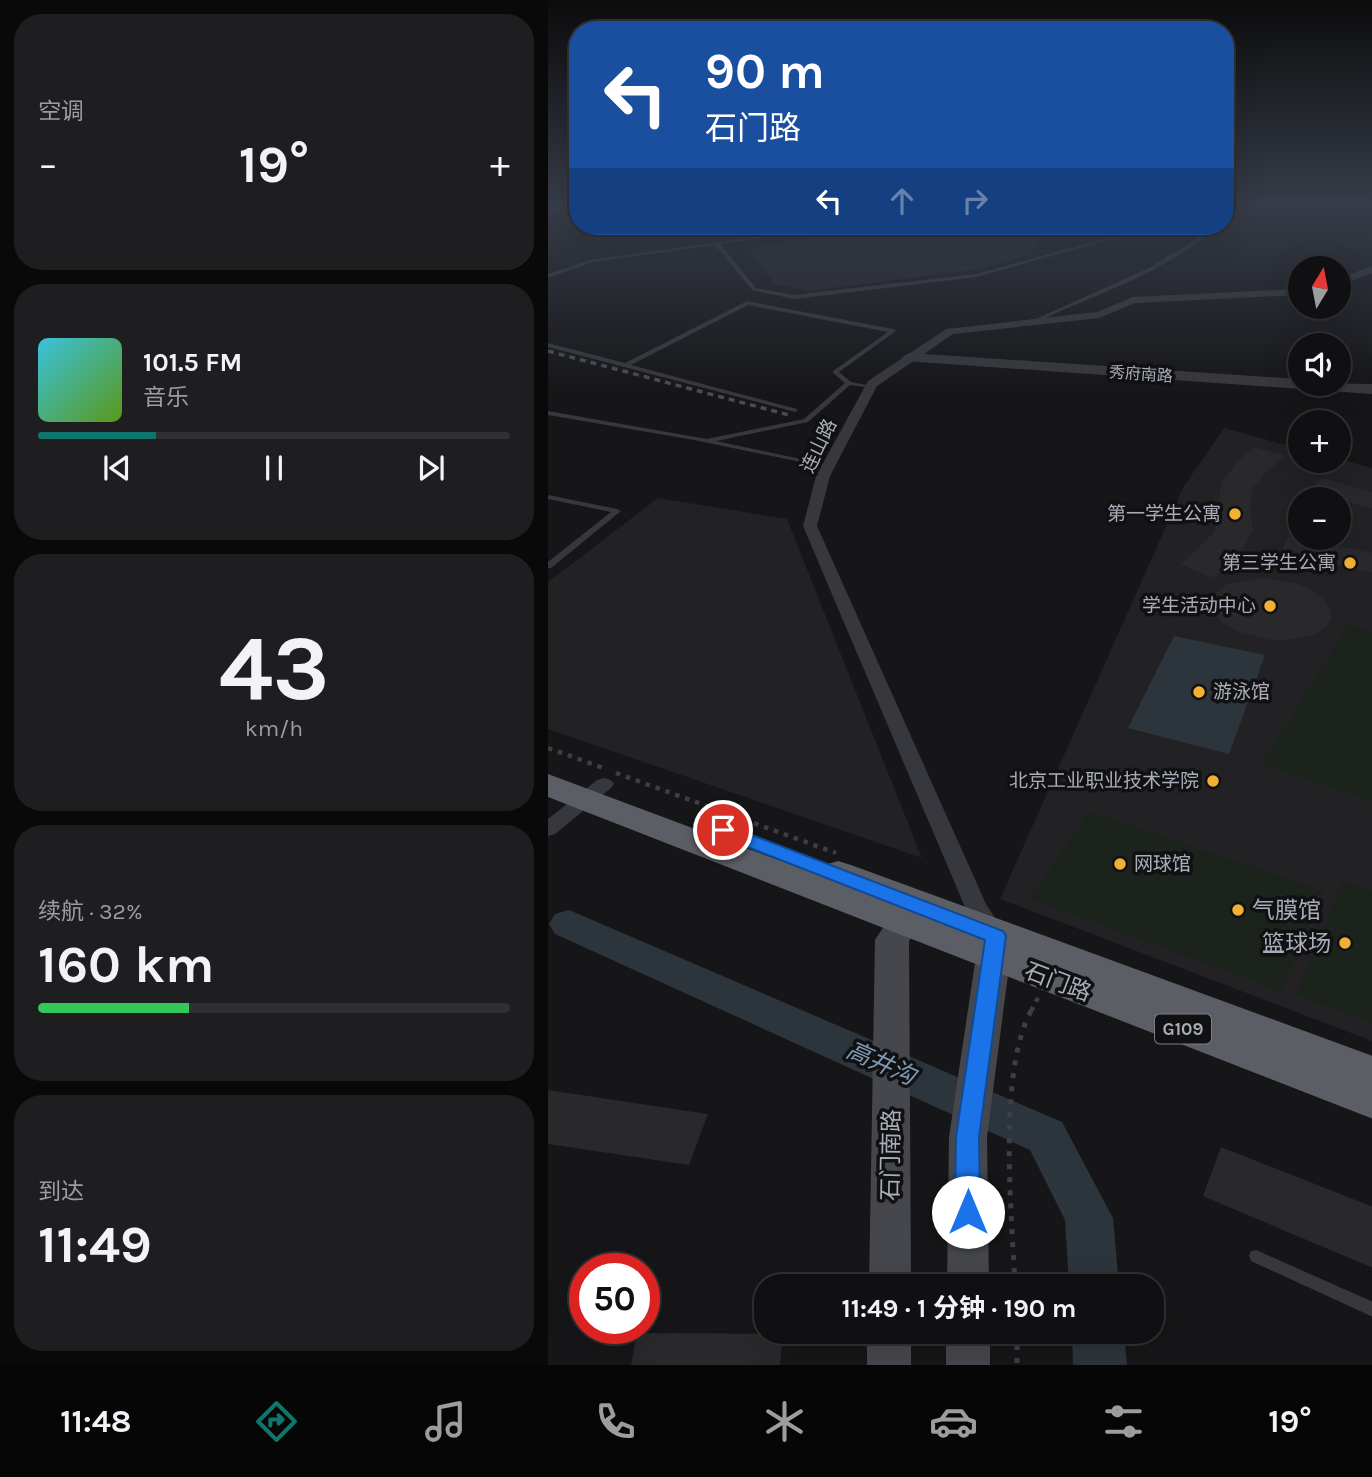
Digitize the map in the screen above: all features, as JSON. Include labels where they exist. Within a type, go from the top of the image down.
[{"type":"highway","name":"石门路","points":[[548,764],[595,792],[995,947],[1049,978],[1372,1101]]},
{"type":"highway","name":"石门路","points":[[548,785],[595,792]]},
{"type":"highway","name":"石门路","points":[[995,947],[1074,962],[1372,1074]]},
{"type":"main road","name":"石门南路","points":[[890,1274],[892,940],[909,912]]},
{"type":"main road","points":[[968,1274],[968,1137],[995,947]]},
{"type":"main road","points":[[889,1344],[889,1365]]},
{"type":"main road","points":[[968,1344],[968,1365]]},
{"type":"street","points":[[1351,277],[1372,269]]},
{"type":"street","name":"连山路","points":[[995,947],[810,526],[823,476],[870,387],[950,331],[1099,315],[1133,300],[1288,293]]},
{"type":"street","name":"秀府南路","points":[[910,358],[1372,389]]},
{"type":"street","points":[[548,829],[595,792]]},
{"type":"lane","points":[[548,276],[575,267]]},
{"type":"lane","points":[[736,267],[754,289],[794,297],[976,275],[1006,267]]},
{"type":"lane","points":[[1032,322],[1157,267]]},
{"type":"lane","points":[[626,365],[747,303],[755,302],[893,331],[835,372],[849,383],[870,387]]},
{"type":"lane","points":[[548,345],[795,410]]},
{"type":"lane","points":[[706,442],[806,421],[849,383]]},
{"type":"lane","points":[[548,414],[828,467]]},
{"type":"lane","points":[[548,497],[617,511],[548,566]]},
{"type":"lane","points":[[1256,1256],[1372,1310]]},
{"type":"path","points":[[1014,1274],[1009,1142],[1014,1075],[1022,1026],[1049,978]]},
{"type":"path","points":[[1017,1344],[1017,1365]]},
{"type":"shaded area","points":[[761,267],[987,267],[809,291],[774,284]]},
{"type":"shaded area","name":"北京工业职业技术学院","points":[[1224,428],[1288,446],[1288,473],[1351,473],[1351,462],[1372,468],[1372,1041],[1000,899],[1184,486]]},
{"type":"shaded area","points":[[658,498],[787,519],[922,858],[548,729],[548,582]]},
{"type":"shaded area","points":[[1348,625],[1372,632],[1372,802],[1261,765]]},
{"type":"shaded area","name":"游泳馆","points":[[1174,636],[1265,655],[1229,754],[1128,728]]},
{"type":"shaded area","name":"气膜馆","points":[[1089,812],[1324,891],[1281,991],[1030,899]]},
{"type":"shaded area","name":"篮球场","points":[[1342,881],[1372,891],[1372,1023],[1296,995]]},
{"type":"building","name":"第一学生公寓","points":[[1254,447],[1286,456],[1266,472],[1252,489],[1250,510],[1253,531],[1239,556],[1212,578],[1181,564],[1214,532],[1221,483],[1237,462]]},
{"type":"building","points":[[1322,478],[1373,492],[1373,509],[1351,503],[1351,487],[1313,487]]},
{"type":"building","name":"第三学生公寓","points":[[1288,538],[1288,550],[1351,549],[1373,553],[1373,573],[1280,553]]},
{"type":"building","name":"学生活动中心","points":[[1259,578],[1296,583],[1312,590],[1324,600],[1330,610],[1331,620],[1324,629],[1312,636],[1275,641],[1236,631],[1222,622],[1214,612],[1212,601],[1217,592],[1227,584]]},
{"type":"building","points":[[548,1090],[708,1114],[689,1165],[548,1144]]},
{"type":"building","points":[[1221,1147],[1373,1207],[1373,1268],[1203,1196]]},
{"type":"building","points":[[660,1333],[754,1334],[754,1344],[782,1344],[780,1365],[631,1365],[635,1344],[660,1344]]},
{"type":"waterway","name":"高井沟","points":[[569,924],[1046,1136],[1089,1218],[1093,1274]]},
{"type":"waterway","name":"高井沟","points":[[1099,1344],[1100,1365]]},
{"type":"railway","points":[[548,351],[789,415]]},
{"type":"place","name":"第一学生公寓","points":[[1235,514]]},
{"type":"place","name":"第三学生公寓","points":[[1350,563]]},
{"type":"place","name":"学生活动中心","points":[[1270,606]]},
{"type":"place","name":"游泳馆","points":[[1199,692]]},
{"type":"place","name":"北京工业职业技术学院","points":[[1213,781]]},
{"type":"place","name":"网球馆","points":[[1120,864]]},
{"type":"place","name":"气膜馆","points":[[1238,910]]},
{"type":"place","name":"篮球场","points":[[1345,943]]},
{"type":"route","points":[[723,830],[996,936],[968,1137],[968,1212]]}]
